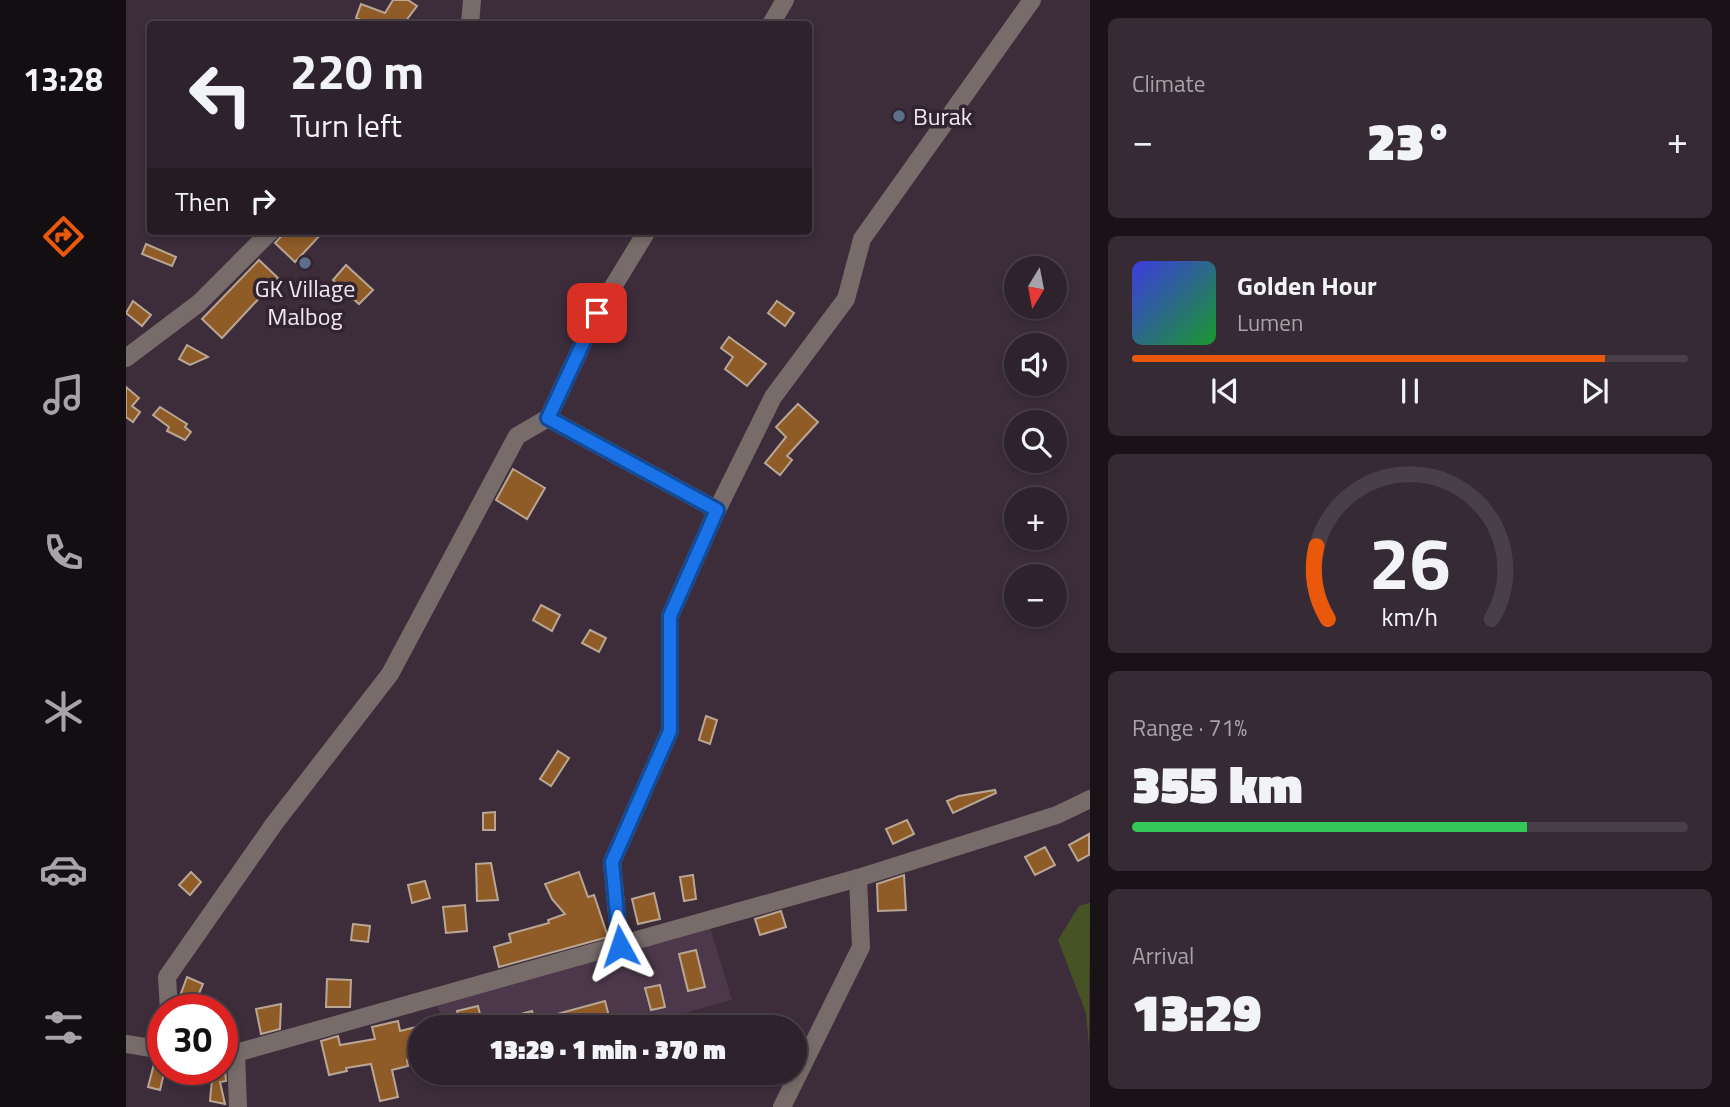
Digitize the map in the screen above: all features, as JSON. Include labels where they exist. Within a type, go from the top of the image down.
[{"type":"street","points":[[470,21],[472,0]]},
{"type":"street","points":[[773,21],[785,0]]},
{"type":"street","points":[[620,946],[612,862],[670,731],[670,616],[717,510],[773,397],[846,299],[862,239],[1032,0]]},
{"type":"street","points":[[126,358],[200,303],[267,235]]},
{"type":"street","points":[[168,994],[167,977],[274,824],[390,674],[517,436],[548,418],[597,313],[645,235]]},
{"type":"street","points":[[548,418],[717,510]]},
{"type":"street","points":[[238,1051],[858,878],[1057,815],[1090,799]]},
{"type":"street","points":[[782,1107],[862,947],[858,878]]},
{"type":"street","points":[[126,1044],[147,1047]]},
{"type":"street","points":[[234,1085],[238,1107]]},
{"type":"shaded area","points":[[710,927],[732,1000],[677,1015],[441,1015],[435,1002]]},
{"type":"green space","points":[[1090,903],[1089,1046],[1086,1013],[1058,940],[1079,906]]},
{"type":"building","points":[[393,0],[408,0],[417,6],[406,21],[364,21],[356,18],[361,4],[385,13]]},
{"type":"building","points":[[282,235],[320,235],[295,262],[275,243]]},
{"type":"building","points":[[146,244],[176,257],[172,266],[142,254]]},
{"type":"building","points":[[259,260],[278,278],[222,338],[202,319]]},
{"type":"building","points":[[346,265],[373,290],[359,304],[333,280]]},
{"type":"building","points":[[133,301],[151,315],[142,326],[126,313]]},
{"type":"building","points":[[777,301],[794,313],[785,326],[768,313]]},
{"type":"building","points":[[729,337],[766,364],[747,386],[725,369],[733,357],[721,348]]},
{"type":"building","points":[[187,345],[208,357],[190,365],[179,359]]},
{"type":"building","points":[[126,387],[139,398],[132,406],[140,412],[133,422],[126,417]]},
{"type":"building","points":[[798,404],[818,422],[787,456],[792,460],[780,475],[765,463],[786,437],[776,427]]},
{"type":"building","points":[[160,407],[187,424],[185,427],[191,432],[185,440],[167,431],[169,427],[153,415]]},
{"type":"building","points":[[513,469],[545,488],[527,519],[496,500]]},
{"type":"building","points":[[541,605],[560,615],[552,631],[533,620]]},
{"type":"building","points":[[590,630],[606,638],[599,652],[582,643]]},
{"type":"building","points":[[706,716],[717,720],[710,744],[699,740]]},
{"type":"building","points":[[558,751],[569,758],[551,786],[540,779]]},
{"type":"building","points":[[995,790],[996,793],[953,813],[947,801],[959,796]]},
{"type":"building","points":[[495,812],[495,830],[483,830],[483,813]]},
{"type":"building","points":[[907,820],[914,834],[893,844],[886,829]]},
{"type":"building","points":[[1089,834],[1089,855],[1078,861],[1069,845]]},
{"type":"building","points":[[1045,847],[1055,865],[1035,875],[1025,857]]},
{"type":"building","points":[[491,863],[498,900],[477,901],[476,864]]},
{"type":"building","points":[[191,872],[201,882],[190,895],[179,885]]},
{"type":"building","points":[[579,872],[588,897],[594,895],[608,937],[499,967],[494,947],[511,942],[509,934],[549,923],[548,920],[565,914],[552,899],[545,884]]},
{"type":"building","points":[[693,875],[696,899],[684,901],[680,877]]},
{"type":"building","points":[[904,875],[906,910],[878,911],[877,884]]},
{"type":"building","points":[[425,881],[430,898],[412,903],[408,885]]},
{"type":"building","points":[[654,893],[660,919],[638,924],[632,899]]},
{"type":"building","points":[[465,905],[467,931],[446,933],[443,907]]},
{"type":"building","points":[[781,911],[786,927],[760,935],[755,919]]},
{"type":"building","points":[[353,924],[370,926],[368,942],[351,940]]},
{"type":"building","points":[[696,950],[705,987],[688,991],[679,954]]},
{"type":"building","points":[[187,977],[203,984],[199,994],[181,994]]},
{"type":"building","points":[[327,979],[351,980],[350,1007],[326,1007]]},
{"type":"building","points":[[660,985],[665,1007],[651,1010],[645,988]]},
{"type":"building","points":[[605,1001],[609,1015],[553,1015]]},
{"type":"building","points":[[281,1004],[280,1029],[261,1034],[256,1009]]},
{"type":"building","points":[[478,1006],[480,1015],[458,1015],[457,1011]]},
{"type":"building","points":[[532,1011],[533,1015],[518,1015]]},
{"type":"building","points":[[398,1021],[400,1031],[408,1029],[408,1066],[392,1070],[398,1097],[380,1101],[371,1064],[346,1068],[347,1071],[329,1075],[321,1041],[338,1036],[340,1045],[375,1039],[372,1027]]},
{"type":"building","points":[[149,1085],[161,1085],[160,1090]]},
{"type":"building","points":[[212,1085],[221,1085],[225,1104],[210,1101]]},
{"type":"place","name":"Burak","points":[[899,116]]},
{"type":"place","name":"GK Village Malbog","points":[[305,263]]},
{"type":"route","points":[[597,313],[548,418],[717,510],[670,616],[670,731],[612,862],[620,946]]}]
